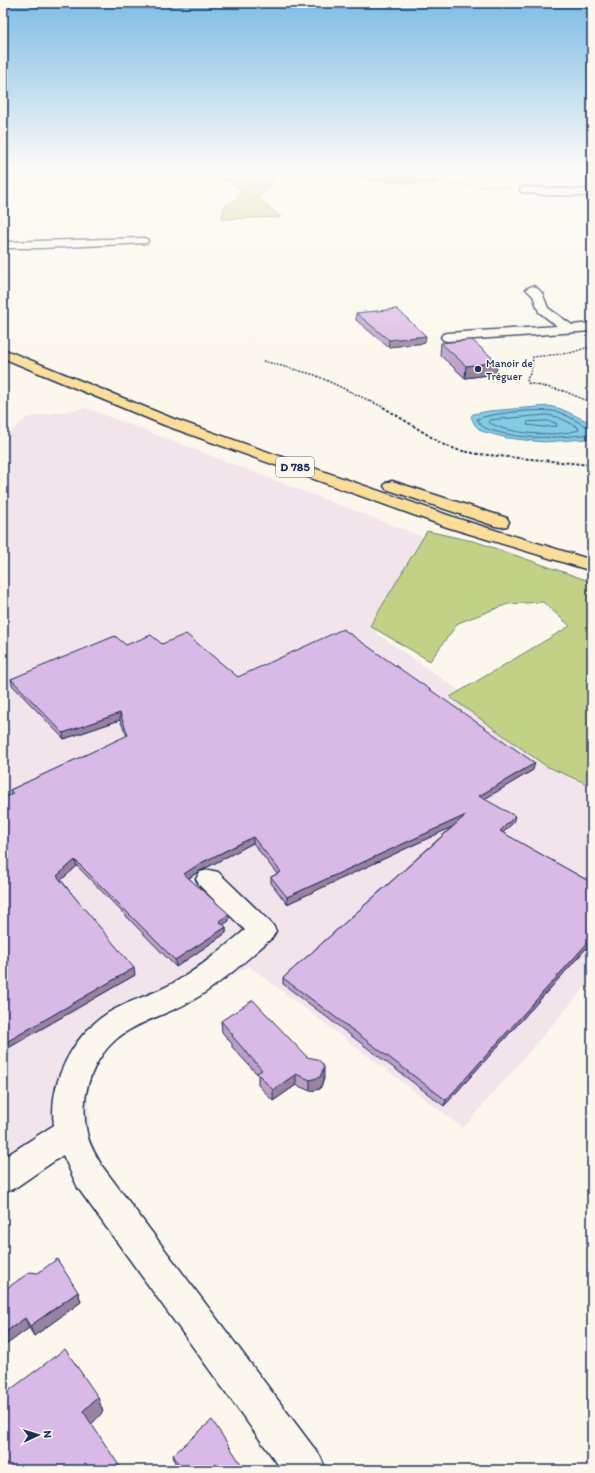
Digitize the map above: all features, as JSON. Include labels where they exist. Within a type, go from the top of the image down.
[{"type":"highway","points":[[3,340],[135,393]]},
{"type":"highway","name":"D 785","points":[[3,353],[168,422],[439,518],[592,566]]},
{"type":"highway","name":"D 785","points":[[187,413],[310,458],[517,527]]},
{"type":"street","points":[[3,245],[143,241]]},
{"type":"street","points":[[532,289],[538,295],[543,310],[570,329]]},
{"type":"street","points":[[447,337],[592,327]]},
{"type":"street","points":[[209,879],[264,931],[188,988],[118,1022],[98,1037],[86,1053],[74,1079],[69,1104],[70,1132],[81,1160],[90,1177],[306,1470]]},
{"type":"street","points":[[3,1177],[70,1132]]},
{"type":"path","points":[[592,346],[586,349],[565,353],[533,357],[531,372],[527,379],[528,383],[564,391],[592,402]]},
{"type":"path","points":[[262,361],[316,375],[392,411],[444,445],[458,450],[478,454],[592,465]]},
{"type":"shaded area","points":[[86,408],[428,539],[376,633],[534,742],[592,776],[592,979],[463,1128],[249,966],[221,983],[118,1039],[102,1055],[91,1080],[88,1094],[90,1125],[3,1188],[3,443],[10,433],[26,418]]},
{"type":"green space","points":[[427,531],[477,542],[592,582],[592,786],[546,766],[450,697],[570,626],[543,602],[508,604],[458,623],[430,661],[370,626]]},
{"type":"water","points":[[549,406],[561,409],[589,422],[592,427],[592,437],[587,439],[543,442],[507,438],[481,431],[475,425],[471,417],[473,414],[489,411]]},
{"type":"building","points":[[397,309],[426,336],[389,340],[356,313]]},
{"type":"building","points":[[472,340],[497,362],[466,366],[441,343]]},
{"type":"building","points":[[343,629],[535,763],[479,796],[515,816],[500,831],[592,883],[592,938],[446,1100],[283,978],[466,815],[287,897],[271,877],[281,872],[253,837],[199,864],[184,874],[229,914],[219,921],[226,927],[175,960],[75,860],[57,876],[134,968],[3,1044],[3,798],[13,794],[10,790],[128,735],[120,713],[63,733],[11,679],[115,636],[126,645],[151,635],[162,644],[186,634],[238,677]]},
{"type":"building","points":[[253,1000],[307,1057],[317,1059],[322,1063],[324,1067],[320,1077],[310,1080],[296,1074],[273,1090],[257,1073],[262,1070],[221,1021]]},
{"type":"building","points":[[57,1259],[78,1292],[30,1326],[25,1318],[3,1334],[3,1291],[30,1272],[38,1273]]},
{"type":"building","points":[[65,1349],[98,1397],[83,1411],[122,1470],[3,1470],[3,1395]]},
{"type":"building","points":[[212,1420],[245,1470],[183,1470],[173,1455]]},
{"type":"place","name":"Manoir de Tréguer","points":[[478,369]]}]
